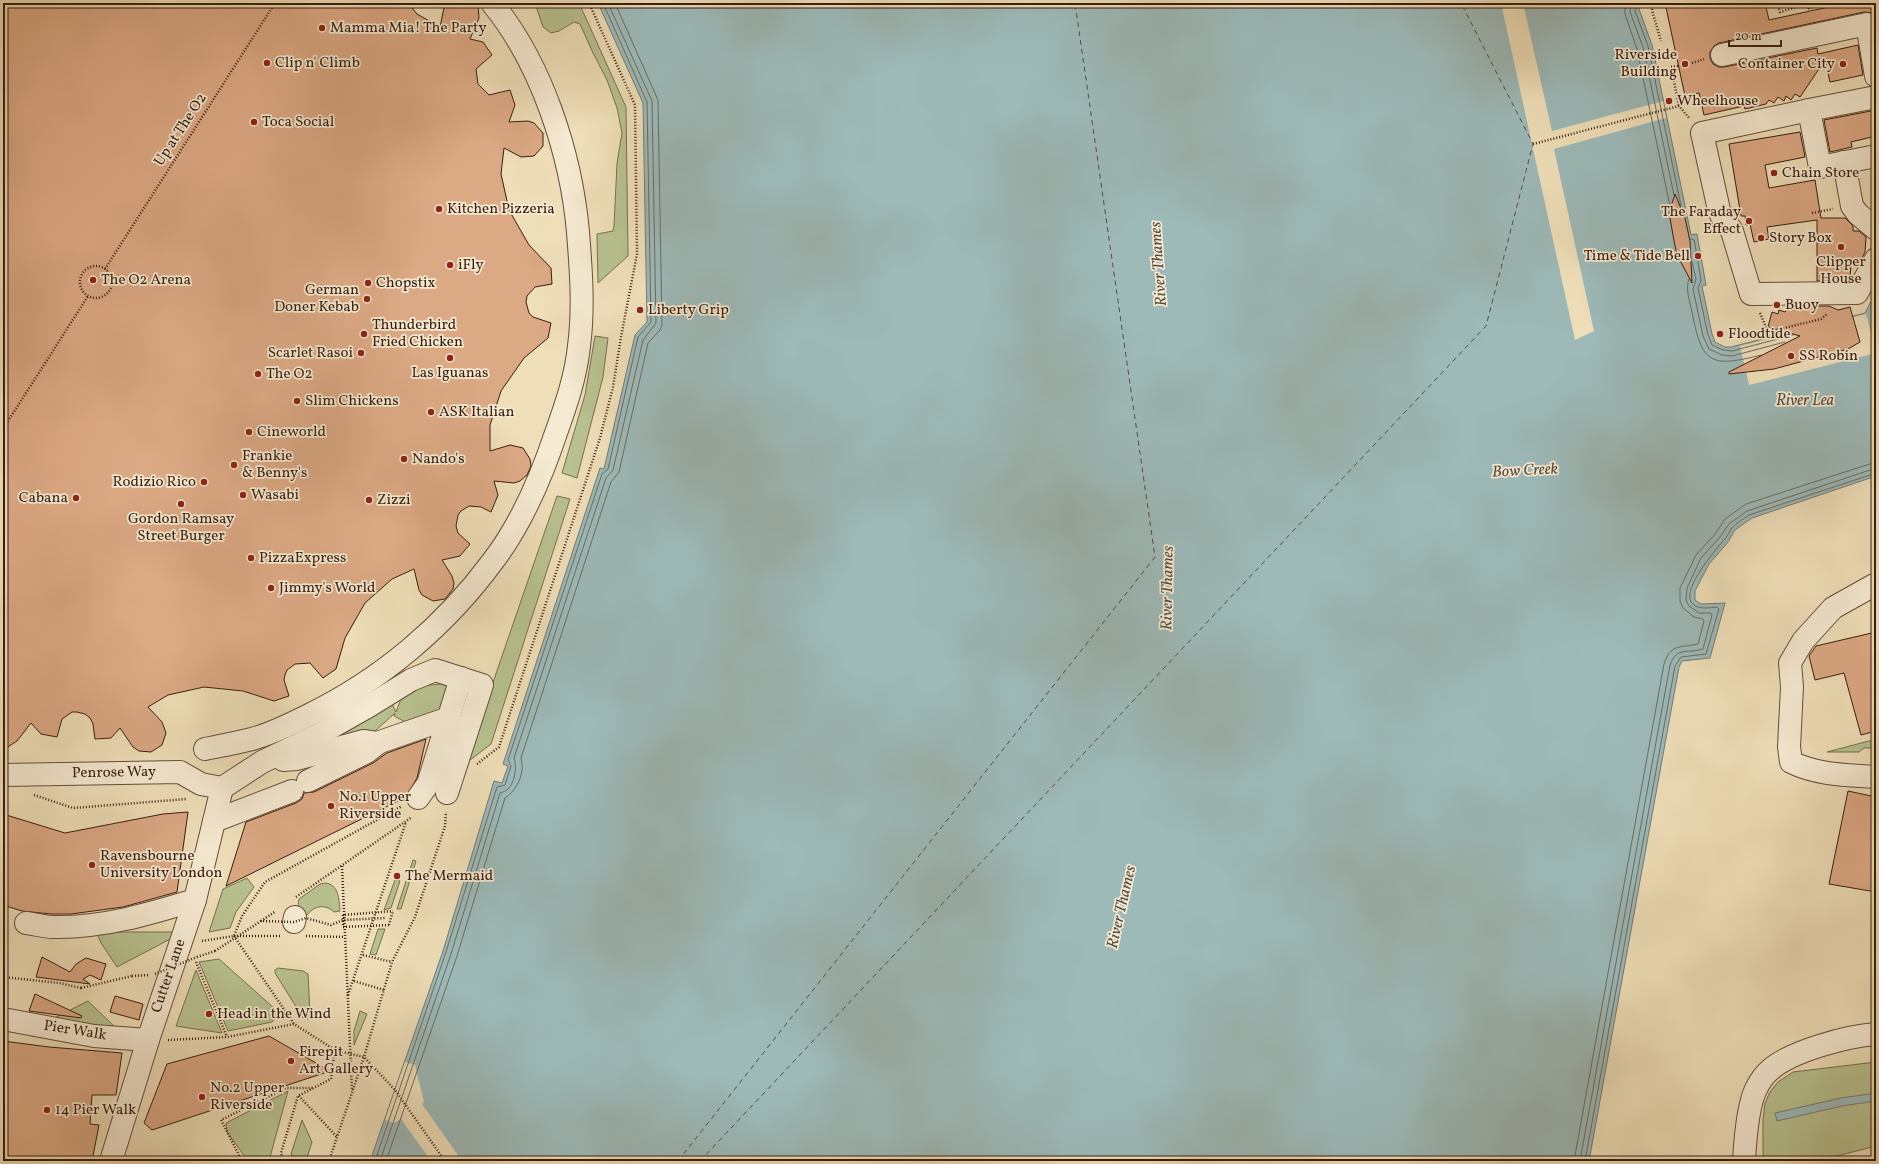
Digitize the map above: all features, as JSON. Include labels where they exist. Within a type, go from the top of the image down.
[{"type":"street","points":[[205,749],[252,739],[291,724],[329,705],[354,690],[406,654],[449,614],[494,561],[522,516],[545,466],[567,404],[579,347],[583,290],[575,200],[563,149],[545,97],[526,55],[501,14],[492,3]]},
{"type":"street","points":[[1722,55],[1867,24],[1876,76]]},
{"type":"street","points":[[1876,97],[1702,133],[1719,210],[1732,231],[1751,294],[1856,293],[1876,259]]},
{"type":"street","points":[[1809,110],[1820,167],[1876,156]]},
{"type":"street","points":[[1844,162],[1852,206],[1858,214],[1876,230]]},
{"type":"street","points":[[1874,585],[1833,608],[1803,641],[1790,662],[1792,687],[1789,746],[1791,762],[1804,769],[1825,773],[1876,777]]},
{"type":"street","points":[[220,792],[262,762],[316,736],[411,680],[435,670],[482,685],[447,793]]},
{"type":"street","points":[[418,805],[428,784],[461,678]]},
{"type":"street","points":[[214,821],[300,786],[367,752],[377,743],[449,718]]},
{"type":"street","points":[[262,762],[298,759],[363,741],[377,743]]},
{"type":"street","name":"Penrose Way","points":[[3,775],[180,772],[201,784],[220,792]]},
{"type":"street","name":"Cutter Lane","points":[[111,1161],[148,1040],[195,900],[220,792]]},
{"type":"street","points":[[26,923],[52,927],[100,925],[148,914],[195,900]]},
{"type":"street","name":"Pier Walk","points":[[3,1019],[94,1036],[148,1040]]},
{"type":"street","points":[[1744,1161],[1747,1126],[1755,1090],[1770,1070],[1792,1056],[1828,1044],[1876,1034]]},
{"type":"path","name":"Up at The O2","points":[[105,269],[275,3]]},
{"type":"path","points":[[1653,3],[1652,10],[1661,41]]},
{"type":"path","points":[[1777,3],[1780,12],[1810,3]]},
{"type":"path","points":[[1816,3],[1807,8],[1808,10],[1824,3]]},
{"type":"path","points":[[1678,66],[1671,67],[1679,106],[1702,133]]},
{"type":"path","points":[[1533,144],[1679,106]]},
{"type":"path","points":[[95,267],[105,269],[111,277],[112,282],[109,291],[102,297],[98,298],[88,296],[81,288],[80,282],[84,272],[95,267]]},
{"type":"path","points":[[1751,294],[1768,332],[1821,319],[1827,314],[1836,293]]},
{"type":"path","points":[[3,429],[88,296]]},
{"type":"path","points":[[31,794],[73,808],[220,792]]},
{"type":"path","points":[[329,1161],[364,1057],[392,962],[415,917],[445,826],[447,793]]},
{"type":"path","points":[[3,977],[59,983],[81,988],[132,976],[155,974],[215,951],[261,921],[289,912],[342,866],[406,821],[418,805]]},
{"type":"path","points":[[234,936],[242,916],[265,882],[418,805]]},
{"type":"path","points":[[348,998],[406,821]]},
{"type":"path","points":[[342,866],[352,1094]]},
{"type":"path","points":[[392,911],[389,925],[343,927],[343,920],[343,915],[392,911]]},
{"type":"path","points":[[261,921],[289,912],[331,926],[343,920],[385,918]]},
{"type":"path","points":[[199,942],[234,936]]},
{"type":"path","points":[[234,936],[294,1024],[335,1050],[364,1057],[395,1090],[445,1161]]},
{"type":"path","points":[[363,956],[392,962]]},
{"type":"path","points":[[196,964],[227,1037]]},
{"type":"path","points":[[354,981],[384,990]]},
{"type":"path","points":[[189,1040],[227,1037],[294,1024]]},
{"type":"path","points":[[283,1161],[281,1153],[298,1096],[330,1079],[335,1050]]},
{"type":"path","points":[[242,1161],[221,1120],[286,1088],[313,1088]]},
{"type":"path","points":[[298,1096],[337,1137]]},
{"type":"green space","points":[[535,3],[579,3],[626,107],[628,256],[598,283],[597,234],[613,231],[614,226],[617,163],[622,133],[617,108],[607,80],[580,24],[574,22],[559,31],[551,33],[543,27]]},
{"type":"green space","points":[[595,336],[608,338],[603,377],[577,478],[562,473],[585,395]]},
{"type":"green space","points":[[557,496],[570,499],[491,744],[465,764]]},
{"type":"green space","points":[[442,684],[447,686],[445,710],[407,723],[394,716],[395,713],[374,732],[298,750],[391,702],[396,712],[403,694],[417,686]]},
{"type":"green space","points":[[1876,740],[1876,748],[1864,748],[1859,752],[1827,752],[1869,741]]},
{"type":"green space","points":[[413,860],[416,861],[401,909],[397,909]]},
{"type":"green space","points":[[247,878],[254,887],[236,912],[230,928],[209,932],[223,889]]},
{"type":"green space","points":[[395,880],[400,881],[391,908],[384,910]]},
{"type":"green space","points":[[320,884],[330,884],[336,889],[339,898],[340,911],[334,912],[331,909],[320,907],[313,909],[307,915],[300,911],[298,904],[299,899]]},
{"type":"green space","points":[[378,929],[385,929],[376,955],[370,954]]},
{"type":"green space","points":[[96,932],[174,932],[176,936],[117,967],[101,943]]},
{"type":"green space","points":[[219,959],[275,1009],[277,1016],[272,1022],[228,1031],[199,962]]},
{"type":"green space","points":[[278,968],[303,971],[308,974],[310,1015],[308,1019],[303,1018],[275,973],[275,970]]},
{"type":"green space","points":[[196,970],[222,1033],[176,1026]]},
{"type":"green space","points":[[88,1001],[118,1030],[46,1022]]},
{"type":"green space","points":[[360,1011],[367,1014],[354,1045],[354,1031]]},
{"type":"green space","points":[[1876,1062],[1876,1146],[1817,1161],[1763,1161],[1763,1120],[1765,1103],[1770,1092],[1778,1082],[1793,1072]]},
{"type":"green space","points":[[288,1091],[269,1161],[248,1161],[227,1132],[226,1123]]},
{"type":"green space","points":[[302,1120],[312,1142],[306,1161],[295,1161],[291,1154]]},
{"type":"water","points":[[598,3],[1640,3],[1639,9],[1652,45],[1691,235],[1697,234],[1706,285],[1702,286],[1715,342],[1725,347],[1731,347],[1865,313],[1876,292],[1876,476],[1752,518],[1735,530],[1728,542],[1709,564],[1695,591],[1695,600],[1701,604],[1725,603],[1710,658],[1682,661],[1679,667],[1589,1161],[370,1161],[443,951],[494,781],[502,783],[508,766],[503,764],[600,468],[604,469],[635,335],[647,322],[643,103]]},
{"type":"water","points":[[1876,1093],[1876,1101],[1842,1106],[1777,1121],[1775,1113],[1841,1098]]},
{"type":"pier","points":[[1501,3],[1523,3],[1552,131],[1663,101],[1666,118],[1554,149],[1594,331],[1575,340]]},
{"type":"pier","points":[[1866,314],[1876,353],[1749,385],[1740,346]]},
{"type":"pier","points":[[405,1062],[415,1065],[424,1102],[422,1104],[462,1161],[431,1161],[401,1119],[394,1123],[385,1120]]},
{"type":"building","name":"The O2","points":[[3,3],[408,3],[417,14],[440,27],[445,3],[478,3],[479,18],[470,39],[483,42],[492,55],[476,69],[478,84],[489,95],[510,90],[515,105],[509,122],[528,121],[534,123],[543,133],[543,146],[534,156],[521,157],[504,148],[501,174],[509,210],[529,245],[551,268],[552,284],[535,287],[527,296],[526,302],[529,313],[533,317],[551,323],[548,338],[524,358],[501,391],[490,425],[490,451],[510,445],[523,448],[530,459],[531,466],[527,475],[520,481],[514,483],[494,481],[498,495],[491,512],[481,507],[469,506],[458,515],[456,526],[458,533],[470,544],[460,556],[442,560],[452,576],[454,583],[453,589],[445,599],[433,601],[422,595],[419,590],[414,569],[392,579],[365,603],[345,638],[336,669],[323,678],[310,663],[295,664],[287,670],[284,680],[289,696],[274,701],[243,691],[204,687],[168,695],[148,707],[162,722],[166,733],[162,745],[151,752],[139,751],[133,747],[120,728],[111,738],[95,739],[93,724],[90,718],[85,714],[77,712],[72,712],[62,719],[57,737],[41,734],[31,723],[17,741],[3,750]]},
{"type":"building","points":[[1665,3],[1765,3],[1769,20],[1847,3],[1876,3],[1876,13],[1864,12],[1719,43],[1714,46],[1710,52],[1710,58],[1713,64],[1719,67],[1817,48],[1818,54],[1858,45],[1863,75],[1830,82],[1825,60],[1800,97],[1795,94],[1791,100],[1786,96],[1784,101],[1778,97],[1774,103],[1769,100],[1766,104],[1745,109],[1744,106],[1704,115],[1699,93],[1685,96]]},
{"type":"building","name":"Container City","points":[[1876,110],[1876,136],[1851,142],[1852,147],[1830,152],[1824,120]]},
{"type":"building","points":[[1800,132],[1805,157],[1765,165],[1769,188],[1815,180],[1821,218],[1845,218],[1853,226],[1853,231],[1859,231],[1866,237],[1865,252],[1859,264],[1851,263],[1850,281],[1817,281],[1817,220],[1767,227],[1769,239],[1754,242],[1750,224],[1746,225],[1745,216],[1741,216],[1729,144]]},
{"type":"building","points":[[1675,194],[1685,218],[1690,241],[1692,283],[1677,255],[1675,246],[1669,213]]},
{"type":"building","points":[[1794,306],[1800,308],[1800,306],[1829,306],[1838,310],[1850,307],[1860,342],[1848,349],[1774,369],[1729,374],[1729,372],[1800,336],[1768,327],[1772,312],[1778,314],[1779,310],[1785,312],[1787,308],[1793,310]]},
{"type":"building","points":[[1876,632],[1876,731],[1861,735],[1844,673],[1815,680],[1809,656],[1816,646]]},
{"type":"building","name":"No.1 Upper Riverside","points":[[426,739],[417,778],[406,797],[226,886],[246,822],[296,803],[302,799],[304,793],[314,792],[373,763],[387,753]]},
{"type":"building","points":[[1848,791],[1876,797],[1876,892],[1829,884]]},
{"type":"building","name":"Ravensbourne University London","points":[[188,812],[177,892],[123,907],[71,914],[51,914],[22,911],[3,905],[3,814],[65,833],[163,814]]},
{"type":"building","points":[[42,957],[70,972],[76,964],[86,958],[106,964],[101,980],[90,975],[83,979],[90,984],[36,977]]},
{"type":"building","points":[[35,994],[82,1016],[81,1018],[29,1011]]},
{"type":"building","points":[[115,996],[143,1004],[139,1020],[110,1012]]},
{"type":"building","name":"No.2 Upper Riverside","points":[[269,1036],[330,1071],[152,1130],[144,1123],[167,1064]]},
{"type":"building","name":"14 Pier Walk","points":[[3,1041],[49,1047],[122,1053],[116,1095],[92,1095],[90,1124],[99,1125],[92,1161],[16,1161],[3,1158]]},
{"type":"ferry route","points":[[678,1161],[1155,557],[1075,3]]},
{"type":"ferry route","points":[[700,1161],[1486,326],[1533,144],[1461,3]]},
{"type":"tunnel","points":[[3,7],[5,3]]},
{"type":"place","name":"Mamma Mia! The Party","points":[[322,28]]},
{"type":"place","name":"Clip n' Climb","points":[[267,63]]},
{"type":"place","name":"Riverside Building","points":[[1685,64]]},
{"type":"place","name":"Container City","points":[[1843,64]]},
{"type":"place","name":"Wheelhouse","points":[[1669,101]]},
{"type":"place","name":"Toca Social","points":[[254,122]]},
{"type":"place","name":"Chain Store","points":[[1774,173]]},
{"type":"place","name":"Kitchen Pizzeria","points":[[439,209]]},
{"type":"place","name":"The Faraday Effect","points":[[1749,221]]},
{"type":"place","name":"Story Box","points":[[1761,238]]},
{"type":"place","name":"Clipper House","points":[[1841,247]]},
{"type":"place","name":"Time & Tide Bell","points":[[1698,256]]},
{"type":"place","name":"iFly","points":[[450,265]]},
{"type":"place","name":"The O2 Arena","points":[[93,280]]},
{"type":"place","name":"Chopstix","points":[[368,283]]},
{"type":"place","name":"German Doner Kebab","points":[[367,299]]},
{"type":"place","name":"Buoy","points":[[1777,305]]},
{"type":"place","name":"Liberty Grip","points":[[640,310]]},
{"type":"place","name":"Thunderbird Fried Chicken","points":[[364,334]]},
{"type":"place","name":"Floodtide","points":[[1720,334]]},
{"type":"place","name":"Scarlet Rasoi","points":[[361,353]]},
{"type":"place","name":"SS Robin","points":[[1791,356]]},
{"type":"place","name":"Las Iguanas","points":[[450,358]]},
{"type":"place","name":"The O2","points":[[258,374]]},
{"type":"place","name":"Slim Chickens","points":[[297,401]]},
{"type":"place","name":"ASK Italian","points":[[431,412]]},
{"type":"place","name":"Cineworld","points":[[249,432]]},
{"type":"place","name":"Nando's","points":[[404,459]]},
{"type":"place","name":"Frankie & Benny's","points":[[234,465]]},
{"type":"place","name":"Rodizio Rico","points":[[204,482]]},
{"type":"place","name":"Wasabi","points":[[243,495]]},
{"type":"place","name":"Cabana","points":[[76,498]]},
{"type":"place","name":"Zizzi","points":[[369,500]]},
{"type":"place","name":"Gordon Ramsay Street Burger","points":[[181,504]]},
{"type":"place","name":"PizzaExpress","points":[[251,558]]},
{"type":"place","name":"Jimmy's World","points":[[271,588]]},
{"type":"place","name":"No.1 Upper Riverside","points":[[331,806]]},
{"type":"place","name":"Ravensbourne University London","points":[[92,865]]},
{"type":"place","name":"The Mermaid","points":[[397,876]]},
{"type":"place","name":"Head in the Wind","points":[[209,1014]]},
{"type":"place","name":"Firepit Art Gallery","points":[[291,1061]]},
{"type":"place","name":"No.2 Upper Riverside","points":[[202,1097]]},
{"type":"place","name":"14 Pier Walk","points":[[47,1110]]},
{"type":"water label","name":"River Thames","points":[[1159,264]]},
{"type":"water label","name":"River Lea","points":[[1805,401]]},
{"type":"water label","name":"Bow Creek","points":[[1525,471]]},
{"type":"water label","name":"River Thames","points":[[1168,588]]},
{"type":"water label","name":"River Thames","points":[[1122,907]]}]
